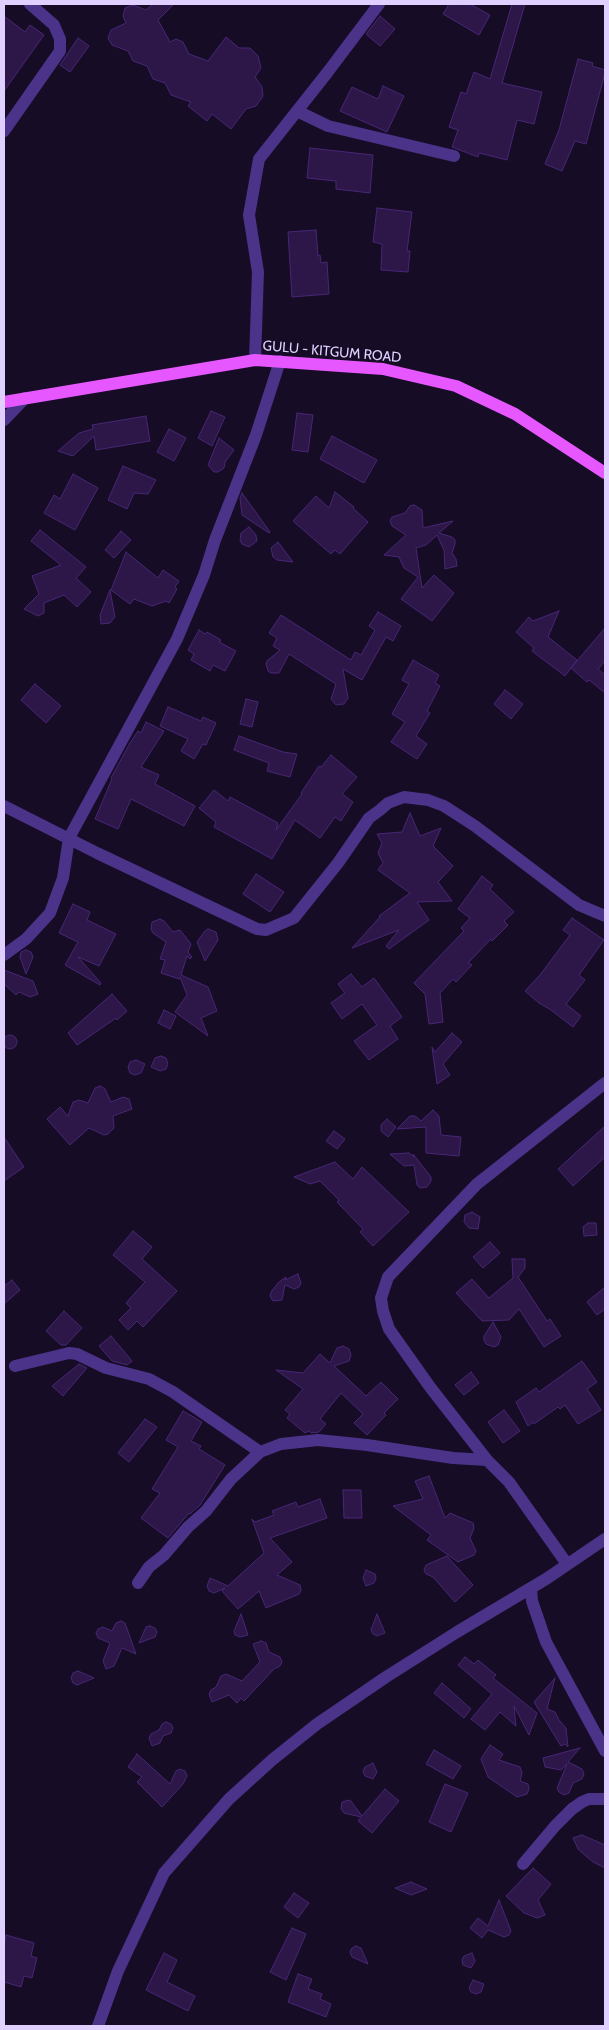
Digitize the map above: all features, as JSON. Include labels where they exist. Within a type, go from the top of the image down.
[{"type":"main road","name":"GULU - KITGUM ROAD","points":[[4,402],[255,360],[280,360],[383,369],[456,386],[515,414],[605,473]]},
{"type":"street","points":[[4,131],[60,50],[60,39],[54,25],[30,4]]},
{"type":"street","points":[[255,360],[258,272],[249,215],[258,159],[379,4]]},
{"type":"street","points":[[297,111],[328,126],[454,156]]},
{"type":"street","points":[[4,955],[26,939],[50,913],[62,878],[69,838],[177,639],[204,575],[215,540],[256,435],[280,360]]},
{"type":"street","points":[[4,420],[25,398]]},
{"type":"street","points":[[4,806],[256,929],[266,930],[294,918],[338,863],[369,818],[388,803],[404,797],[428,800],[444,806],[475,826],[579,905],[605,916]]},
{"type":"street","points":[[567,1564],[508,1482],[487,1460],[430,1387],[389,1329],[383,1311],[382,1298],[388,1278],[477,1184],[605,1083]]},
{"type":"street","points":[[15,1366],[69,1353],[77,1354],[112,1370],[149,1379],[173,1392],[260,1452]]},
{"type":"street","points":[[138,1584],[149,1567],[164,1555],[188,1527],[206,1511],[231,1479],[260,1452],[281,1444],[318,1440],[367,1445],[452,1458],[487,1460]]},
{"type":"street","points":[[98,2026],[118,1971],[164,1873],[228,1799],[317,1724],[457,1632],[532,1588],[605,1539]]},
{"type":"street","points":[[532,1588],[532,1601],[546,1642],[605,1751]]},
{"type":"street","points":[[523,1864],[572,1809],[582,1802],[605,1799]]},
{"type":"building","points":[[153,4],[174,4],[158,20],[170,42],[176,39],[183,42],[189,54],[208,61],[226,37],[239,48],[250,48],[258,56],[261,68],[255,77],[262,87],[263,96],[256,106],[246,109],[231,129],[212,114],[207,121],[188,106],[191,102],[171,95],[165,83],[153,79],[147,66],[133,61],[128,51],[112,45],[108,38],[111,30],[126,23],[123,16],[125,8],[133,5],[146,10]]},
{"type":"building","points":[[449,4],[470,4],[490,15],[479,35],[443,14]]},
{"type":"building","points":[[512,4],[525,4],[502,83],[542,92],[534,124],[517,120],[507,160],[479,153],[478,157],[452,147],[458,130],[449,127],[461,92],[466,94],[474,72],[490,79]]},
{"type":"building","points":[[4,16],[25,32],[30,25],[44,35],[4,91]]},
{"type":"building","points":[[380,16],[395,29],[380,46],[366,34]]},
{"type":"building","points":[[78,38],[89,46],[70,72],[60,65]]},
{"type":"building","points":[[578,59],[593,63],[592,66],[605,70],[605,73],[586,144],[575,141],[562,171],[545,164],[559,130]]},
{"type":"building","points":[[383,86],[404,96],[387,132],[340,111],[352,87],[378,99]]},
{"type":"building","points":[[310,148],[373,155],[370,193],[336,189],[336,181],[307,178]]},
{"type":"building","points":[[377,208],[412,212],[407,251],[410,251],[408,272],[381,270],[382,244],[373,242]]},
{"type":"building","points":[[316,230],[318,256],[320,255],[321,263],[327,262],[329,294],[292,297],[288,232]]},
{"type":"building","points":[[211,411],[225,417],[212,446],[198,438]]},
{"type":"building","points":[[297,413],[313,415],[308,452],[292,450]]},
{"type":"building","points":[[146,416],[150,441],[96,450],[94,436],[73,456],[58,451],[79,433],[93,429],[92,425]]},
{"type":"building","points":[[169,429],[186,438],[174,461],[157,452]]},
{"type":"building","points":[[332,436],[377,460],[364,483],[320,459]]},
{"type":"building","points":[[219,438],[234,450],[225,462],[224,468],[214,472],[208,465]]},
{"type":"building","points":[[123,466],[156,480],[148,494],[134,493],[127,509],[108,500]]},
{"type":"building","points":[[73,474],[98,488],[75,530],[44,513],[54,495],[60,499]]},
{"type":"building","points":[[335,492],[354,507],[368,522],[340,554],[335,550],[331,554],[293,521],[316,496],[329,508]]},
{"type":"building","points":[[242,493],[269,533],[242,515],[240,498]]},
{"type":"building","points":[[414,505],[422,510],[423,528],[453,521],[439,533],[452,537],[455,540],[452,553],[456,559],[457,566],[445,569],[444,550],[437,535],[426,545],[416,548],[422,588],[434,575],[454,593],[432,621],[401,599],[418,577],[404,568],[399,557],[384,555],[406,535],[392,526],[390,521],[392,517],[405,513],[410,506]]},
{"type":"building","points":[[249,527],[256,535],[257,541],[249,547],[242,544],[240,540],[241,533]]},
{"type":"building","points":[[40,530],[86,567],[76,578],[91,592],[77,607],[64,595],[44,603],[44,613],[38,616],[24,609],[39,594],[32,576],[61,565],[31,541]]},
{"type":"building","points":[[121,531],[131,540],[114,558],[105,550]]},
{"type":"building","points":[[278,542],[293,562],[277,560],[273,557],[271,548]]},
{"type":"building","points":[[126,552],[158,578],[163,570],[179,581],[169,603],[166,601],[152,606],[134,599],[130,604],[111,590]]},
{"type":"building","points":[[110,590],[115,617],[110,623],[101,624],[100,615]]},
{"type":"building","points":[[559,611],[548,637],[577,660],[565,676],[532,651],[534,648],[516,632],[529,617],[533,621]]},
{"type":"building","points":[[378,612],[401,626],[393,641],[386,637],[362,680],[343,669],[348,698],[344,704],[336,705],[331,699],[336,684],[289,654],[279,673],[268,671],[267,661],[280,650],[273,646],[277,638],[269,633],[281,615],[351,660],[355,652],[361,655],[375,630],[369,626]]},
{"type":"building","points":[[605,628],[605,661],[598,669],[605,675],[605,693],[589,680],[587,682],[571,668]]},
{"type":"building","points":[[199,630],[205,634],[207,632],[221,640],[219,642],[236,651],[225,671],[213,665],[210,671],[191,660],[194,654],[188,650]]},
{"type":"building","points":[[413,660],[439,675],[435,683],[440,686],[427,711],[430,713],[416,736],[427,744],[417,759],[391,742],[405,722],[392,714],[409,684],[402,680]]},
{"type":"building","points":[[35,684],[61,706],[46,723],[21,700]]},
{"type":"building","points":[[505,690],[523,704],[511,719],[494,704]]},
{"type":"building","points":[[246,699],[258,702],[252,727],[240,724]]},
{"type":"building","points":[[168,707],[201,721],[203,717],[216,723],[206,745],[203,744],[194,759],[181,751],[188,739],[160,726]]},
{"type":"building","points":[[146,722],[164,731],[141,767],[159,775],[155,784],[195,806],[184,826],[131,799],[118,829],[95,819],[111,778],[130,743],[138,731],[141,733]]},
{"type":"building","points":[[239,736],[283,752],[297,754],[290,777],[267,771],[269,763],[234,750]]},
{"type":"building","points":[[331,755],[357,777],[342,794],[353,802],[341,821],[335,817],[320,838],[295,820],[272,859],[214,827],[216,822],[199,808],[214,790],[228,801],[230,797],[278,823],[276,830],[302,794],[319,766],[321,767]]},
{"type":"building","points":[[410,813],[420,836],[441,828],[433,846],[453,866],[438,882],[452,901],[417,902],[429,920],[389,949],[386,946],[399,930],[352,948],[379,916],[410,893],[378,870],[383,863],[378,853],[382,843],[377,834],[402,832]]},
{"type":"building","points":[[256,874],[284,892],[270,912],[243,894]]},
{"type":"building","points":[[482,876],[493,885],[490,889],[514,912],[504,921],[508,925],[492,941],[491,939],[468,963],[472,965],[456,982],[453,979],[440,993],[443,1022],[429,1024],[425,994],[414,983],[464,931],[461,928],[470,918],[458,909]]},
{"type":"building","points":[[73,904],[90,912],[87,920],[116,934],[99,966],[78,957],[101,983],[100,985],[65,965],[78,942],[59,933]]},
{"type":"building","points":[[572,918],[604,940],[579,975],[585,980],[566,1004],[581,1016],[573,1027],[525,991],[540,975],[570,935],[563,930]]},
{"type":"building","points":[[160,919],[173,932],[180,930],[191,944],[188,952],[192,957],[190,959],[187,956],[181,975],[208,987],[217,1011],[201,1018],[208,1036],[175,1012],[187,995],[180,977],[179,979],[161,973],[165,960],[160,959],[166,942],[153,933],[151,929],[152,922]]},
{"type":"building","points":[[208,929],[216,932],[218,940],[205,961],[197,942]]},
{"type":"building","points":[[26,950],[31,952],[33,957],[26,974],[20,957],[21,952]]},
{"type":"building","points":[[4,970],[33,981],[38,994],[30,997],[19,992],[16,995],[4,984]]},
{"type":"building","points":[[351,974],[362,987],[374,978],[402,1017],[390,1026],[398,1039],[369,1060],[354,1041],[377,1025],[362,1004],[342,1019],[331,1003],[345,993],[338,984]]},
{"type":"building","points":[[112,994],[127,1011],[117,1020],[116,1018],[77,1045],[68,1033]]},
{"type":"building","points":[[164,1010],[176,1016],[170,1029],[158,1023]]},
{"type":"building","points":[[452,1033],[462,1042],[443,1064],[450,1075],[437,1084],[432,1047],[435,1052]]},
{"type":"building","points":[[10,1035],[15,1037],[17,1042],[15,1047],[10,1049],[5,1047],[3,1042],[5,1037]]},
{"type":"building","points":[[161,1056],[166,1058],[168,1064],[166,1069],[160,1071],[151,1067],[155,1058]]},
{"type":"building","points":[[136,1060],[145,1064],[141,1073],[135,1075],[130,1073],[128,1067],[130,1062]]},
{"type":"building","points":[[100,1086],[105,1089],[111,1102],[123,1097],[129,1099],[132,1109],[113,1116],[114,1128],[108,1134],[104,1135],[89,1128],[70,1145],[47,1119],[60,1107],[68,1116],[73,1102],[79,1100],[88,1103],[95,1088]]},
{"type":"building","points":[[433,1110],[439,1116],[441,1135],[461,1137],[459,1156],[426,1153],[426,1127],[397,1129],[410,1116],[415,1116],[421,1121]]},
{"type":"building","points":[[387,1119],[396,1127],[388,1137],[381,1131],[381,1125]]},
{"type":"building","points":[[605,1126],[605,1157],[573,1186],[558,1169]]},
{"type":"building","points":[[334,1131],[345,1139],[337,1149],[326,1141]]},
{"type":"building","points":[[4,1137],[24,1167],[4,1181]]},
{"type":"building","points":[[409,1153],[414,1157],[413,1154],[431,1177],[427,1187],[420,1188],[417,1185],[414,1165],[404,1166],[390,1154]]},
{"type":"building","points":[[335,1162],[353,1179],[362,1167],[409,1212],[373,1246],[360,1232],[363,1229],[320,1181],[310,1184],[294,1177]]},
{"type":"building","points":[[472,1212],[480,1217],[478,1229],[469,1228],[464,1222],[465,1215]]},
{"type":"building","points":[[588,1223],[596,1223],[597,1235],[584,1236],[583,1227]]},
{"type":"building","points":[[133,1231],[152,1247],[142,1259],[177,1291],[143,1327],[137,1321],[128,1330],[119,1320],[131,1308],[126,1303],[145,1282],[113,1255]]},
{"type":"building","points":[[490,1242],[500,1253],[483,1268],[473,1257]]},
{"type":"building","points":[[512,1259],[525,1259],[525,1268],[518,1277],[547,1321],[550,1319],[561,1336],[544,1347],[519,1309],[509,1320],[482,1321],[456,1293],[472,1279],[489,1298],[513,1278]]},
{"type":"building","points":[[298,1274],[301,1283],[299,1287],[294,1289],[285,1285],[282,1300],[273,1301],[270,1296],[271,1292],[279,1282],[286,1277],[285,1280]]},
{"type":"building","points":[[12,1280],[20,1290],[4,1304],[4,1286]]},
{"type":"building","points":[[605,1287],[605,1309],[597,1315],[587,1302]]},
{"type":"building","points":[[64,1311],[82,1328],[66,1345],[61,1345],[46,1331]]},
{"type":"building","points":[[493,1322],[501,1337],[498,1345],[494,1347],[486,1344],[484,1340],[484,1336]]},
{"type":"building","points":[[111,1336],[132,1361],[127,1365],[112,1361],[99,1346]]},
{"type":"building","points":[[343,1346],[349,1349],[351,1355],[349,1361],[334,1366],[366,1396],[381,1382],[398,1399],[367,1435],[354,1423],[363,1414],[341,1393],[320,1419],[326,1424],[319,1432],[311,1433],[309,1431],[305,1433],[287,1418],[290,1414],[285,1410],[303,1389],[276,1370],[303,1373],[320,1354],[330,1363],[337,1348]]},
{"type":"building","points":[[582,1361],[597,1382],[587,1389],[601,1410],[578,1424],[565,1405],[560,1409],[558,1407],[534,1424],[533,1422],[528,1426],[516,1402],[536,1388],[539,1392]]},
{"type":"building","points":[[79,1364],[87,1368],[63,1396],[52,1386]]},
{"type":"building","points":[[471,1372],[479,1383],[464,1395],[455,1385]]},
{"type":"building","points":[[504,1410],[520,1431],[503,1443],[488,1422]]},
{"type":"building","points":[[183,1411],[202,1422],[191,1441],[201,1446],[199,1449],[225,1465],[200,1505],[189,1513],[168,1538],[141,1518],[160,1493],[152,1489],[178,1447],[166,1440]]},
{"type":"building","points":[[145,1419],[157,1427],[129,1462],[118,1453]]},
{"type":"building","points":[[429,1476],[445,1518],[450,1513],[473,1523],[474,1528],[470,1538],[476,1551],[474,1555],[458,1562],[427,1540],[431,1535],[393,1506],[423,1499],[415,1481]]},
{"type":"building","points":[[343,1490],[361,1490],[362,1518],[344,1518]]},
{"type":"building","points":[[320,1499],[327,1518],[270,1538],[292,1562],[277,1575],[300,1585],[301,1590],[299,1594],[266,1608],[259,1591],[238,1609],[222,1591],[225,1588],[214,1593],[209,1591],[207,1586],[210,1578],[228,1586],[264,1553],[252,1519],[255,1522],[274,1515],[272,1511],[296,1502],[298,1507]]},
{"type":"building","points":[[447,1556],[473,1585],[455,1602],[433,1577],[426,1574],[424,1570],[426,1565]]},
{"type":"building","points":[[366,1570],[375,1574],[376,1578],[374,1583],[366,1586],[363,1578]]},
{"type":"building","points":[[241,1614],[248,1635],[240,1637],[235,1635],[234,1631]]},
{"type":"building","points":[[377,1614],[385,1633],[377,1636],[371,1630]]},
{"type":"building","points":[[121,1621],[125,1623],[136,1654],[122,1648],[114,1666],[106,1669],[103,1661],[110,1643],[98,1638],[96,1633],[98,1629],[103,1627],[112,1631],[116,1623]]},
{"type":"building","points":[[146,1627],[155,1628],[157,1632],[155,1637],[139,1643]]},
{"type":"building","points":[[261,1641],[266,1643],[269,1652],[280,1657],[282,1662],[280,1666],[274,1669],[244,1701],[241,1698],[237,1703],[229,1695],[212,1702],[209,1694],[216,1687],[221,1676],[226,1674],[242,1681],[260,1662],[253,1644]]},
{"type":"building","points":[[465,1657],[474,1664],[478,1660],[496,1675],[493,1678],[537,1713],[529,1735],[514,1706],[516,1726],[500,1712],[485,1730],[471,1719],[492,1694],[458,1665]]},
{"type":"building","points":[[78,1671],[94,1678],[77,1685],[73,1683],[71,1678],[73,1673]]},
{"type":"building","points":[[555,1678],[547,1709],[555,1712],[566,1728],[568,1747],[565,1744],[561,1746],[534,1702]]},
{"type":"building","points":[[442,1683],[471,1709],[464,1718],[434,1693]]},
{"type":"building","points":[[166,1722],[171,1724],[173,1728],[171,1733],[163,1736],[160,1743],[152,1746],[149,1738],[151,1734],[159,1730],[162,1724]]},
{"type":"building","points":[[490,1745],[503,1754],[499,1760],[520,1767],[522,1773],[520,1781],[528,1784],[527,1794],[517,1797],[488,1777],[481,1759]]},
{"type":"building","points":[[580,1748],[568,1762],[582,1769],[584,1774],[582,1779],[573,1783],[569,1793],[564,1795],[557,1788],[567,1764],[561,1770],[545,1767],[543,1758]]},
{"type":"building","points":[[434,1750],[461,1766],[453,1779],[426,1764]]},
{"type":"building","points":[[137,1754],[170,1784],[176,1771],[180,1769],[185,1771],[187,1776],[183,1784],[162,1807],[137,1782],[142,1777],[128,1767]]},
{"type":"building","points":[[373,1763],[377,1772],[373,1779],[365,1776],[363,1771],[365,1767]]},
{"type":"building","points":[[445,1784],[468,1793],[451,1832],[429,1822]]},
{"type":"building","points":[[385,1789],[399,1801],[372,1833],[358,1821],[361,1817],[344,1813],[341,1809],[342,1802],[350,1800],[362,1816]]},
{"type":"building","points":[[582,1835],[605,1845],[605,1868],[593,1862],[578,1849],[573,1838]]},
{"type":"building","points":[[533,1868],[551,1884],[538,1900],[545,1915],[537,1918],[524,1913],[506,1896]]},
{"type":"building","points":[[411,1882],[427,1889],[411,1895],[395,1888]]},
{"type":"building","points":[[294,1893],[309,1903],[298,1918],[284,1907]]},
{"type":"building","points":[[499,1900],[511,1931],[509,1935],[504,1937],[488,1930],[482,1938],[470,1928],[478,1918],[488,1926]]},
{"type":"building","points":[[292,1928],[306,1934],[286,1980],[270,1972]]},
{"type":"building","points":[[6,1935],[34,1943],[31,1956],[37,1958],[32,1978],[24,1976],[21,1987],[4,1982],[4,1946]]},
{"type":"building","points":[[356,1946],[361,1948],[368,1964],[352,1957],[350,1952]]},
{"type":"building","points":[[164,1953],[177,1960],[167,1982],[195,1996],[188,2011],[146,1990]]},
{"type":"building","points":[[472,1953],[475,1961],[471,1968],[463,1965],[462,1960],[464,1956]]},
{"type":"building","points":[[298,1974],[312,1979],[308,1989],[322,1994],[320,1999],[331,2004],[326,2017],[288,2002]]},
{"type":"building","points":[[473,1980],[484,1984],[481,1992],[476,1994],[471,1992],[469,1988]]}]
